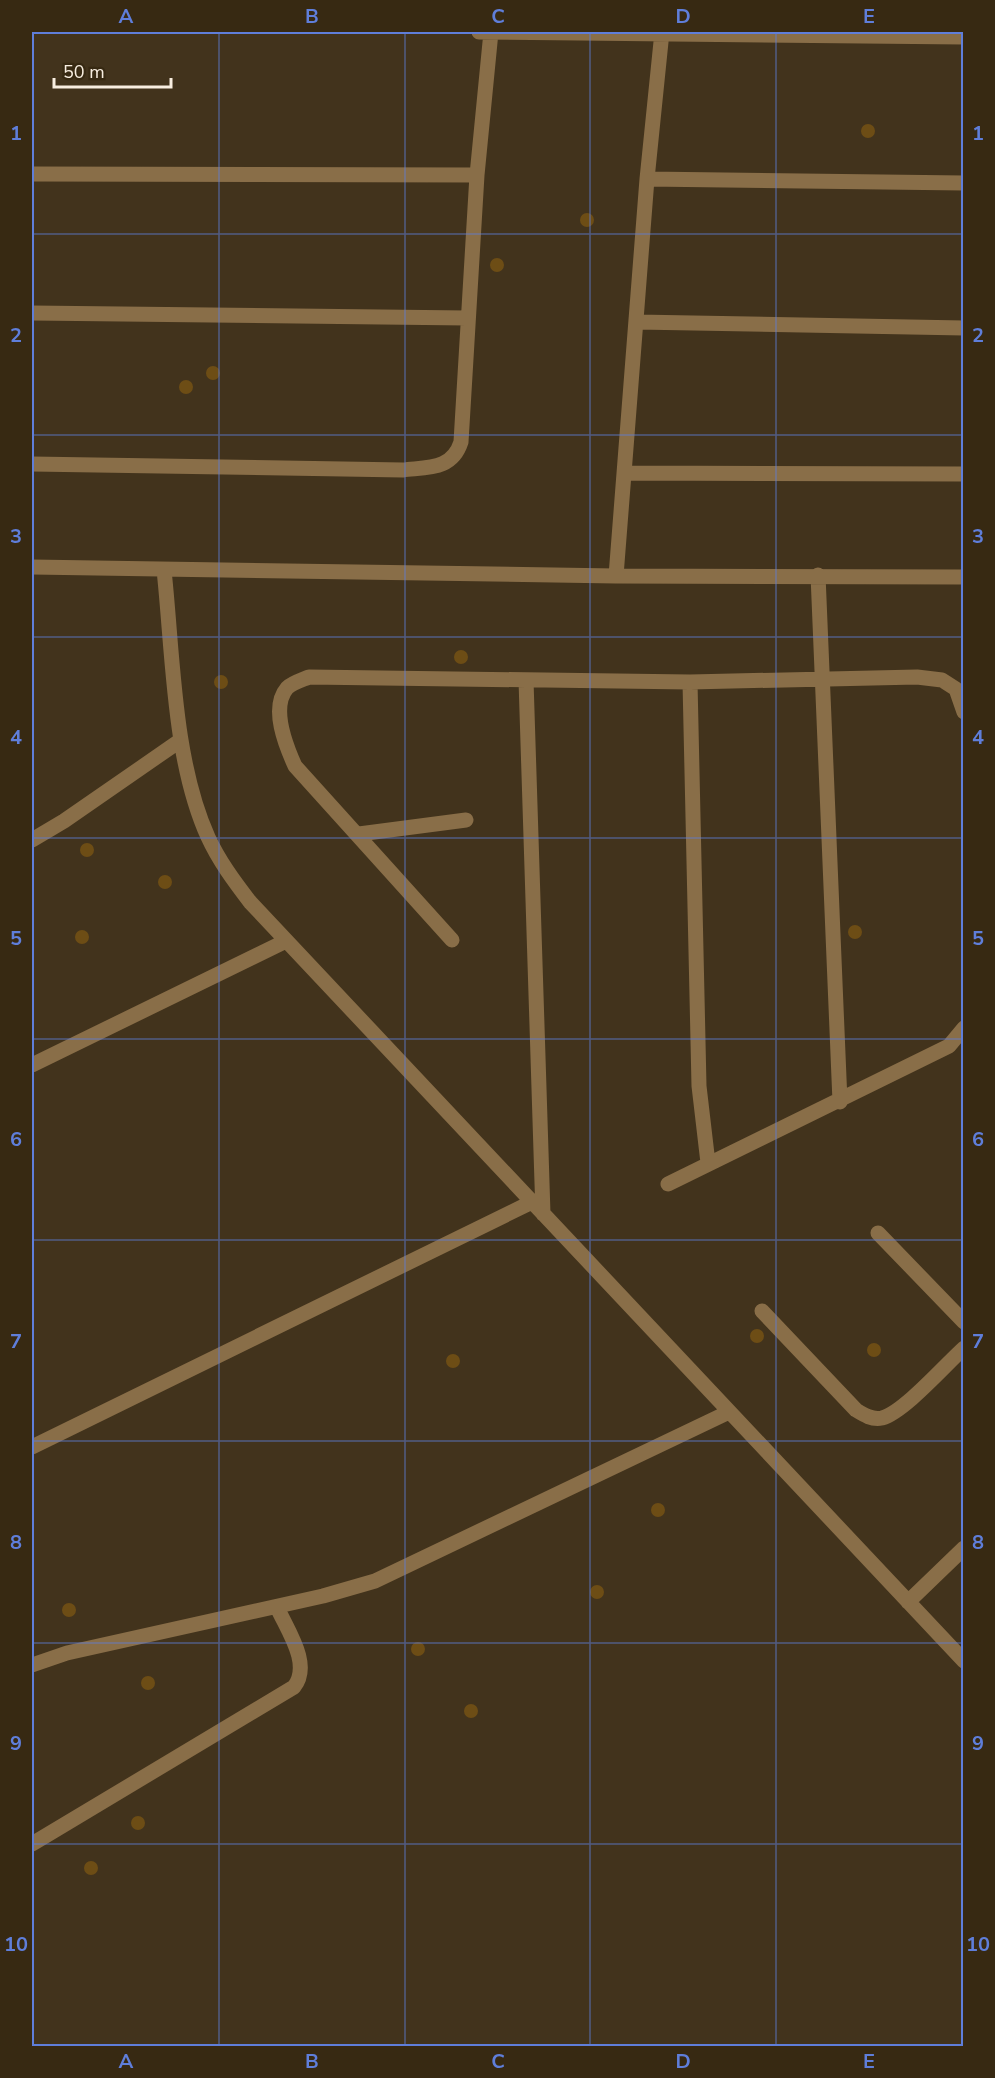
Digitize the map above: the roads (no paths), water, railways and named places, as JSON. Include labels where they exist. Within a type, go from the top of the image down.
[{"type":"street","points":[[479,32],[662,32],[963,38]]},
{"type":"street","points":[[32,464],[403,470],[447,462],[457,455],[461,442],[477,175],[491,32]]},
{"type":"street","points":[[616,576],[647,179],[662,32]]},
{"type":"street","points":[[32,174],[477,175]]},
{"type":"street","points":[[647,179],[963,183]]},
{"type":"street","points":[[32,313],[467,318]]},
{"type":"street","points":[[637,322],[963,328]]},
{"type":"street","points":[[625,473],[963,474]]},
{"type":"street","points":[[32,567],[616,576],[963,577]]},
{"type":"street","points":[[164,570],[181,740],[191,789],[207,836],[224,868],[250,902],[286,941],[963,1661]]},
{"type":"street","points":[[819,575],[840,1102]]},
{"type":"street","points":[[452,940],[359,834],[295,766],[286,746],[282,721],[281,700],[288,687],[309,677],[690,682],[917,678],[942,680],[956,689],[963,712]]},
{"type":"street","points":[[526,680],[543,1214]]},
{"type":"street","points":[[690,682],[699,1086],[708,1163]]},
{"type":"street","points":[[32,840],[64,821],[181,740]]},
{"type":"street","points":[[359,834],[466,820]]},
{"type":"street","points":[[32,1065],[286,941]]},
{"type":"street","points":[[668,1184],[840,1102],[949,1046],[963,1028]]},
{"type":"street","points":[[32,1447],[532,1202]]},
{"type":"street","points":[[878,1233],[963,1322]]},
{"type":"street","points":[[762,1311],[856,1410],[870,1418],[881,1418],[896,1412],[963,1348]]},
{"type":"street","points":[[32,1665],[67,1653],[277,1607],[375,1581],[729,1412]]},
{"type":"street","points":[[908,1602],[963,1548]]},
{"type":"street","points":[[32,1844],[294,1687],[300,1679],[301,1661],[277,1607]]}]
